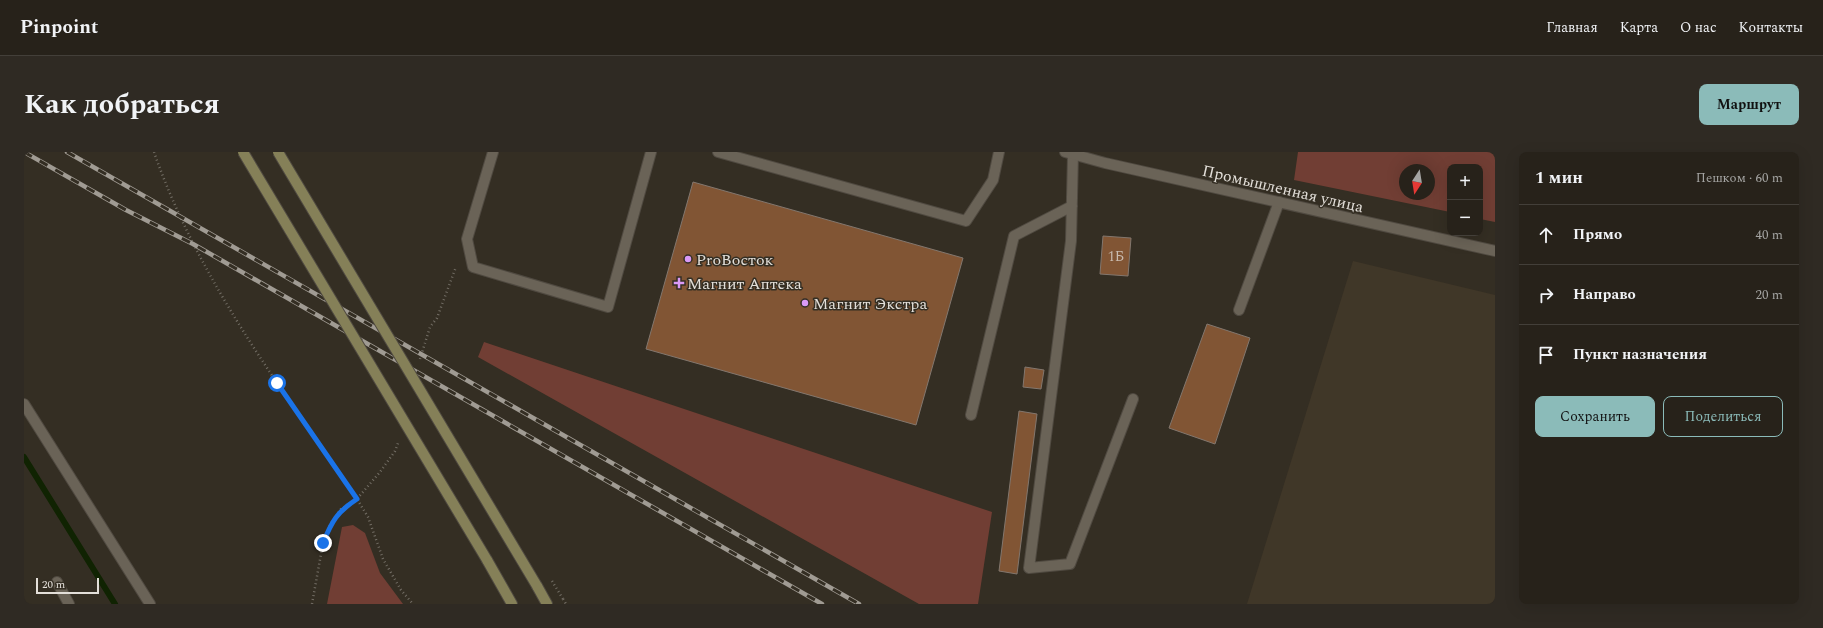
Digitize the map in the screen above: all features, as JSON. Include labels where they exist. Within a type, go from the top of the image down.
[{"type":"main road","points":[[243,152],[512,604]]},
{"type":"main road","points":[[278,152],[548,604]]},
{"type":"street","points":[[492,152],[467,239],[473,267],[608,307],[651,152]]},
{"type":"street","points":[[718,152],[966,221],[993,180],[999,152]]},
{"type":"street","points":[[1105,162],[1107,152]]},
{"type":"street","points":[[1069,153],[1072,206],[1071,241],[1029,568],[1070,564],[1133,399]]},
{"type":"street","name":"Промышленная улица","points":[[1069,153],[1495,251]]},
{"type":"street","points":[[1239,310],[1279,202]]},
{"type":"street","points":[[971,414],[1014,236],[1072,206]]},
{"type":"street","points":[[24,404],[150,604]]},
{"type":"street","points":[[58,582],[69,604]]},
{"type":"path","points":[[154,152],[166,187],[193,244],[222,298],[277,383],[357,499],[368,518],[383,559],[401,590],[413,604]]},
{"type":"path","points":[[312,604],[323,543],[330,526],[342,509],[357,499]]},
{"type":"path","points":[[564,599],[566,604]]},
{"type":"shaded area","points":[[1298,152],[1495,152],[1495,222],[1483,220],[1483,164],[1447,164],[1447,211],[1294,180]]},
{"type":"shaded area","points":[[1353,261],[1495,295],[1495,604],[1247,604]]},
{"type":"shaded area","points":[[484,342],[992,512],[978,604],[919,604],[478,357]]},
{"type":"shaded area","points":[[353,525],[365,533],[380,573],[403,604],[327,604],[342,527]]},
{"type":"building","name":"Магнит Экстра","points":[[693,182],[963,258],[916,425],[646,349]]},
{"type":"building","points":[[1103,236],[1131,238],[1128,276],[1100,274]]},
{"type":"building","points":[[1207,324],[1250,338],[1215,444],[1169,428]]},
{"type":"building","points":[[1025,367],[1044,370],[1041,389],[1023,387]]},
{"type":"building","points":[[1019,411],[1037,414],[1017,574],[999,571]]},
{"type":"waterway","points":[[24,457],[115,604]]},
{"type":"railway","points":[[24,152],[126,210],[193,244],[822,604]]},
{"type":"railway","points":[[67,152],[859,604]]},
{"type":"place","name":"ProВосток","points":[[688,259]]},
{"type":"place","name":"Магнит Аптека","points":[[679,283]]},
{"type":"place","name":"Магнит Экстра","points":[[805,303]]},
{"type":"route","points":[[277,383],[357,499],[342,509],[330,526],[323,543]]}]
